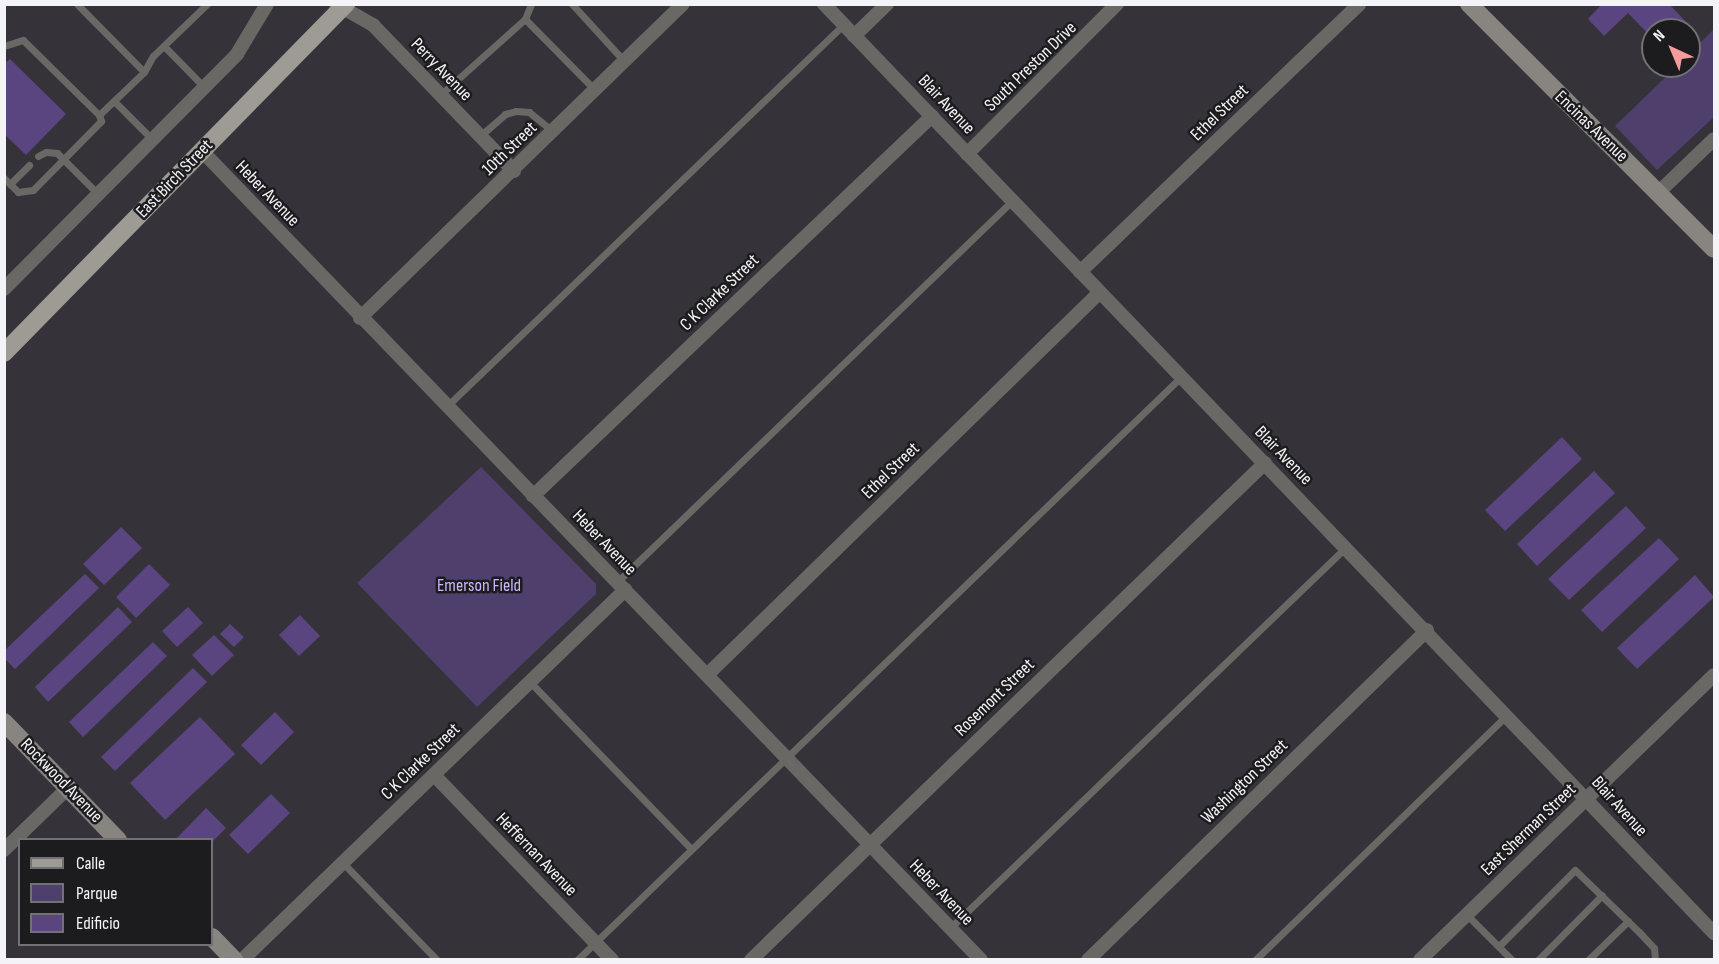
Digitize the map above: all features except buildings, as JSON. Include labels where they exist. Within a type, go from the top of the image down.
[{"type":"main road","name":"East Birch Street","points":[[4,353],[341,6]]},
{"type":"street","points":[[4,289],[237,54],[267,4]]},
{"type":"street","name":"10th Street","points":[[360,318],[514,171],[683,4]]},
{"type":"street","name":"Blair Avenue","points":[[824,4],[1099,292],[1575,783],[1585,800],[1714,933]]},
{"type":"street","points":[[854,36],[887,4]]},
{"type":"street","name":"South Preston Drive","points":[[967,154],[1118,4]]},
{"type":"street","name":"Ethel Street","points":[[1080,272],[1359,4]]},
{"type":"street","name":"Encinas Avenue","points":[[1469,4],[1714,249]]},
{"type":"street","name":"Perry Avenue","points":[[341,6],[373,25],[514,171]]},
{"type":"street","name":"C K Clarke Street","points":[[533,496],[932,116]]},
{"type":"street","points":[[1659,192],[1714,139]]},
{"type":"street","name":"Heber Avenue","points":[[202,151],[360,318],[981,960]]},
{"type":"street","name":"Ethel Street","points":[[707,675],[1099,292]]},
{"type":"street","name":"Rosemont Street","points":[[751,960],[1265,463]]},
{"type":"street","name":"C K Clarke Street","points":[[242,960],[530,682],[621,586]]},
{"type":"street","name":"Washington Street","points":[[1088,960],[1427,630]]},
{"type":"street","name":"East Sherman Street","points":[[1420,960],[1714,675]]},
{"type":"street","name":"Rockwood Avenue","points":[[4,722],[116,838]]},
{"type":"street","name":"Heffernan Avenue","points":[[434,775],[612,960]]},
{"type":"street","points":[[4,850],[68,788]]},
{"type":"street","points":[[213,938],[234,960]]},
{"type":"lane","points":[[77,4],[144,72]]},
{"type":"lane","points":[[99,115],[144,72],[164,46],[207,4]]},
{"type":"lane","points":[[440,95],[525,19],[531,4]]},
{"type":"lane","points":[[572,4],[625,62]]},
{"type":"lane","points":[[525,19],[596,91]]},
{"type":"lane","points":[[446,407],[843,24]]},
{"type":"lane","points":[[4,46],[24,40],[99,115],[101,121],[29,193],[18,192],[7,181],[29,165]]},
{"type":"lane","points":[[164,46],[204,87]]},
{"type":"lane","points":[[114,101],[152,140]]},
{"type":"lane","points":[[480,136],[505,114],[516,111],[529,112],[554,132]]},
{"type":"lane","points":[[38,156],[52,151],[99,195]]},
{"type":"lane","points":[[621,586],[1012,201]]},
{"type":"lane","points":[[577,960],[1181,377]]},
{"type":"lane","points":[[950,928],[1346,547]]},
{"type":"lane","points":[[530,682],[691,849]]},
{"type":"lane","points":[[1255,960],[1508,714]]},
{"type":"lane","points":[[343,863],[437,960]]},
{"type":"lane","points":[[1498,946],[1575,870],[1654,948],[1655,960]]},
{"type":"lane","points":[[1538,960],[1602,895]]},
{"type":"lane","points":[[1467,915],[1512,960]]},
{"type":"lane","points":[[1588,960],[1628,921]]},
{"type":"green space","points":[[1714,29],[1714,117],[1657,170],[1615,126],[1665,78],[1701,78],[1701,42]]},
{"type":"green space","name":"Emerson Field","points":[[481,467],[596,584],[596,594],[477,707],[357,583]]}]
